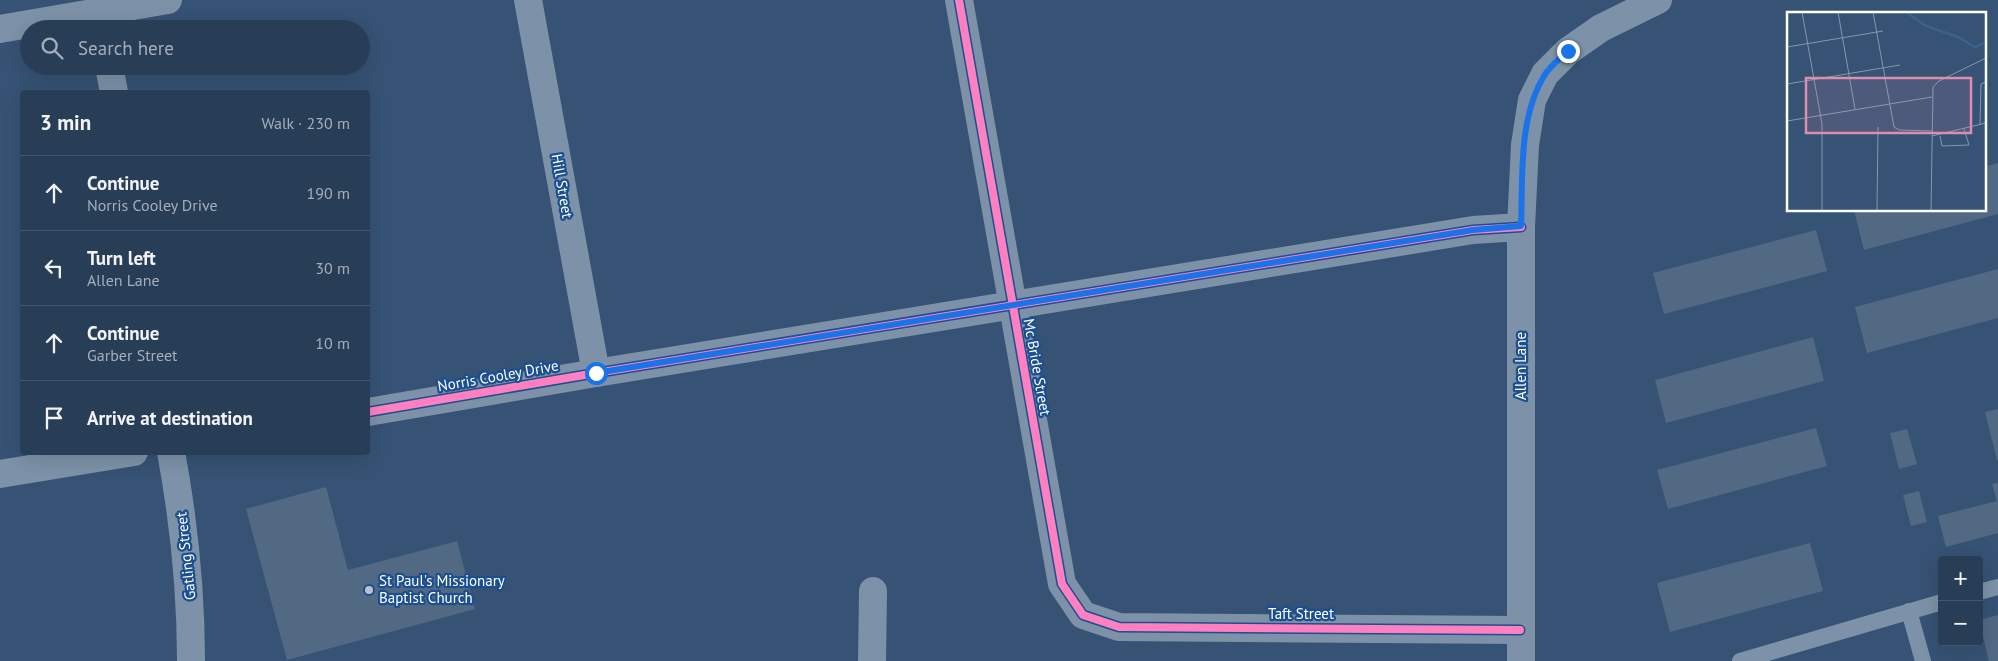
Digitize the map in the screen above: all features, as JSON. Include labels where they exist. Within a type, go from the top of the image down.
[{"type":"street","points":[[57,20],[168,0]]},
{"type":"street","name":"Hill Street","points":[[528,0],[596,373]]},
{"type":"street","name":"Mc Bride Street","points":[[959,0],[1062,584],[1083,615]]},
{"type":"street","name":"Allen Lane","points":[[1521,661],[1521,226],[1524,145],[1532,100],[1545,74],[1568,51],[1602,28],[1658,0]]},
{"type":"street","points":[[0,29],[20,26]]},
{"type":"street","points":[[111,75],[114,90]]},
{"type":"street","name":"Norris Cooley Drive","points":[[370,412],[1473,230],[1521,226]]},
{"type":"street","points":[[0,474],[116,455]]},
{"type":"street","name":"Gatling Street","points":[[172,455],[181,505],[191,590],[191,661]]},
{"type":"street","points":[[872,661],[874,591]]},
{"type":"street","name":"Taft Street","points":[[1083,615],[1119,627],[1520,630]]},
{"type":"lane","points":[[1983,591],[1998,587]]},
{"type":"lane","points":[[1740,661],[1938,603]]},
{"type":"lane","points":[[1909,611],[1923,661]]},
{"type":"building","points":[[1998,163],[1998,214],[1864,250],[1854,211],[1986,211],[1986,166]]},
{"type":"building","points":[[1816,230],[1827,271],[1664,314],[1653,273]]},
{"type":"building","points":[[1998,269],[1998,318],[1867,353],[1855,307]]},
{"type":"building","points":[[1813,337],[1824,381],[1666,423],[1655,380]]},
{"type":"building","points":[[1998,409],[1998,460],[1997,460],[1985,412]]},
{"type":"building","points":[[1816,428],[1827,466],[1668,509],[1657,470]]},
{"type":"building","points":[[1907,429],[1917,464],[1899,469],[1890,433]]},
{"type":"building","points":[[1998,483],[1998,533],[1946,547],[1938,516],[1997,501],[1992,484]]},
{"type":"building","name":"St Paul's Missionary Baptist Church","points":[[326,487],[348,570],[457,541],[475,609],[287,660],[246,509]]},
{"type":"building","points":[[1919,491],[1927,522],[1911,526],[1903,495]]},
{"type":"building","points":[[1810,543],[1823,591],[1670,632],[1657,583]]},
{"type":"building","points":[[1998,615],[1998,661],[1989,661],[1983,636],[1983,619]]},
{"type":"cycle path","points":[[959,0],[1062,584],[1083,615],[1119,627],[1520,630]]},
{"type":"cycle path","points":[[370,412],[1473,230],[1521,227]]},
{"type":"place","name":"St Paul's Missionary Baptist Church","points":[[369,590]]},
{"type":"route","points":[[596,373],[1473,230],[1521,226],[1524,145],[1532,100],[1545,74],[1568,51]]}]
